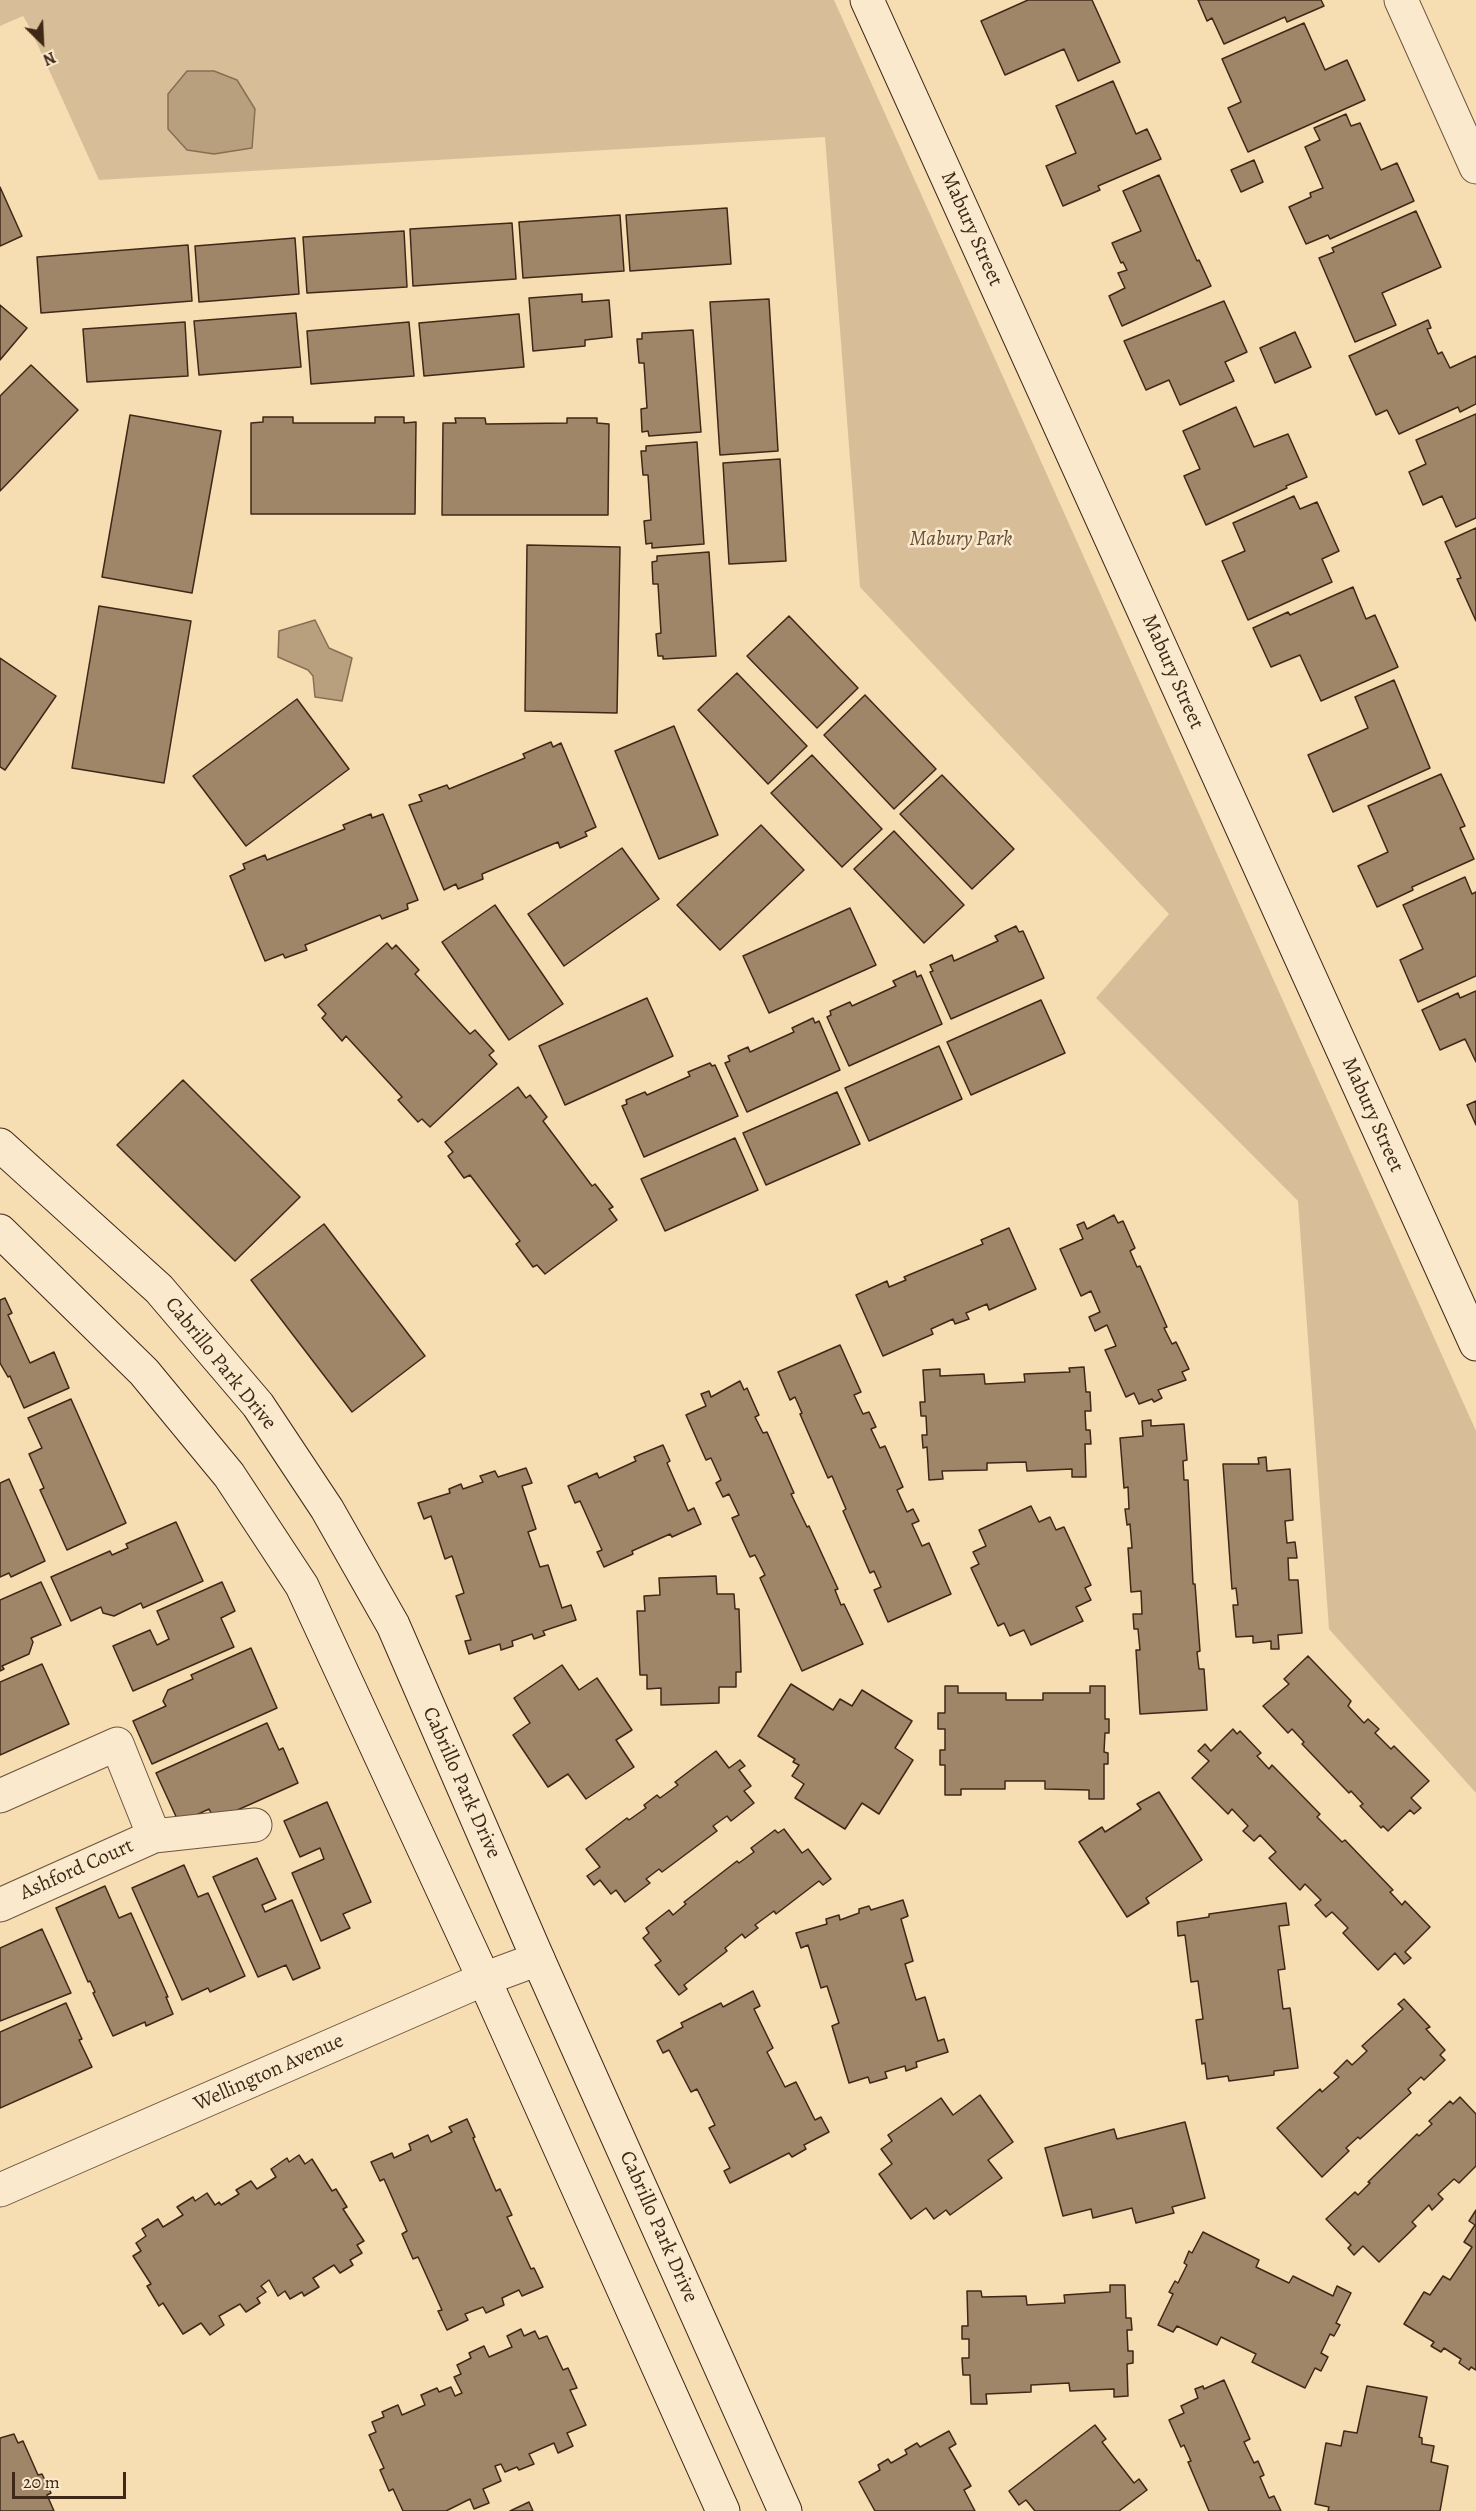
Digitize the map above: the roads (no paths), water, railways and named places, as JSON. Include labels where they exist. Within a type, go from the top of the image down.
[{"type":"street","name":"Mabury Street","points":[[867,0],[1476,1344]]},
{"type":"street","points":[[1401,0],[1476,167]]},
{"type":"street","name":"Cabrillo Park Drive","points":[[0,1145],[159,1289],[258,1405],[315,1490],[393,1625],[538,1959],[785,2511]]},
{"type":"street","points":[[0,1231],[144,1372],[229,1475],[302,1586],[484,1979],[723,2511]]},
{"type":"street","name":"Ashford Court","points":[[0,1796],[117,1744],[154,1836]]},
{"type":"street","name":"Ashford Court","points":[[0,1905],[154,1836],[255,1825]]},
{"type":"street","name":"Wellington Avenue","points":[[0,2190],[484,1979],[538,1959]]},
{"type":"park label","name":"Mabury Park","points":[[961,540]]}]
